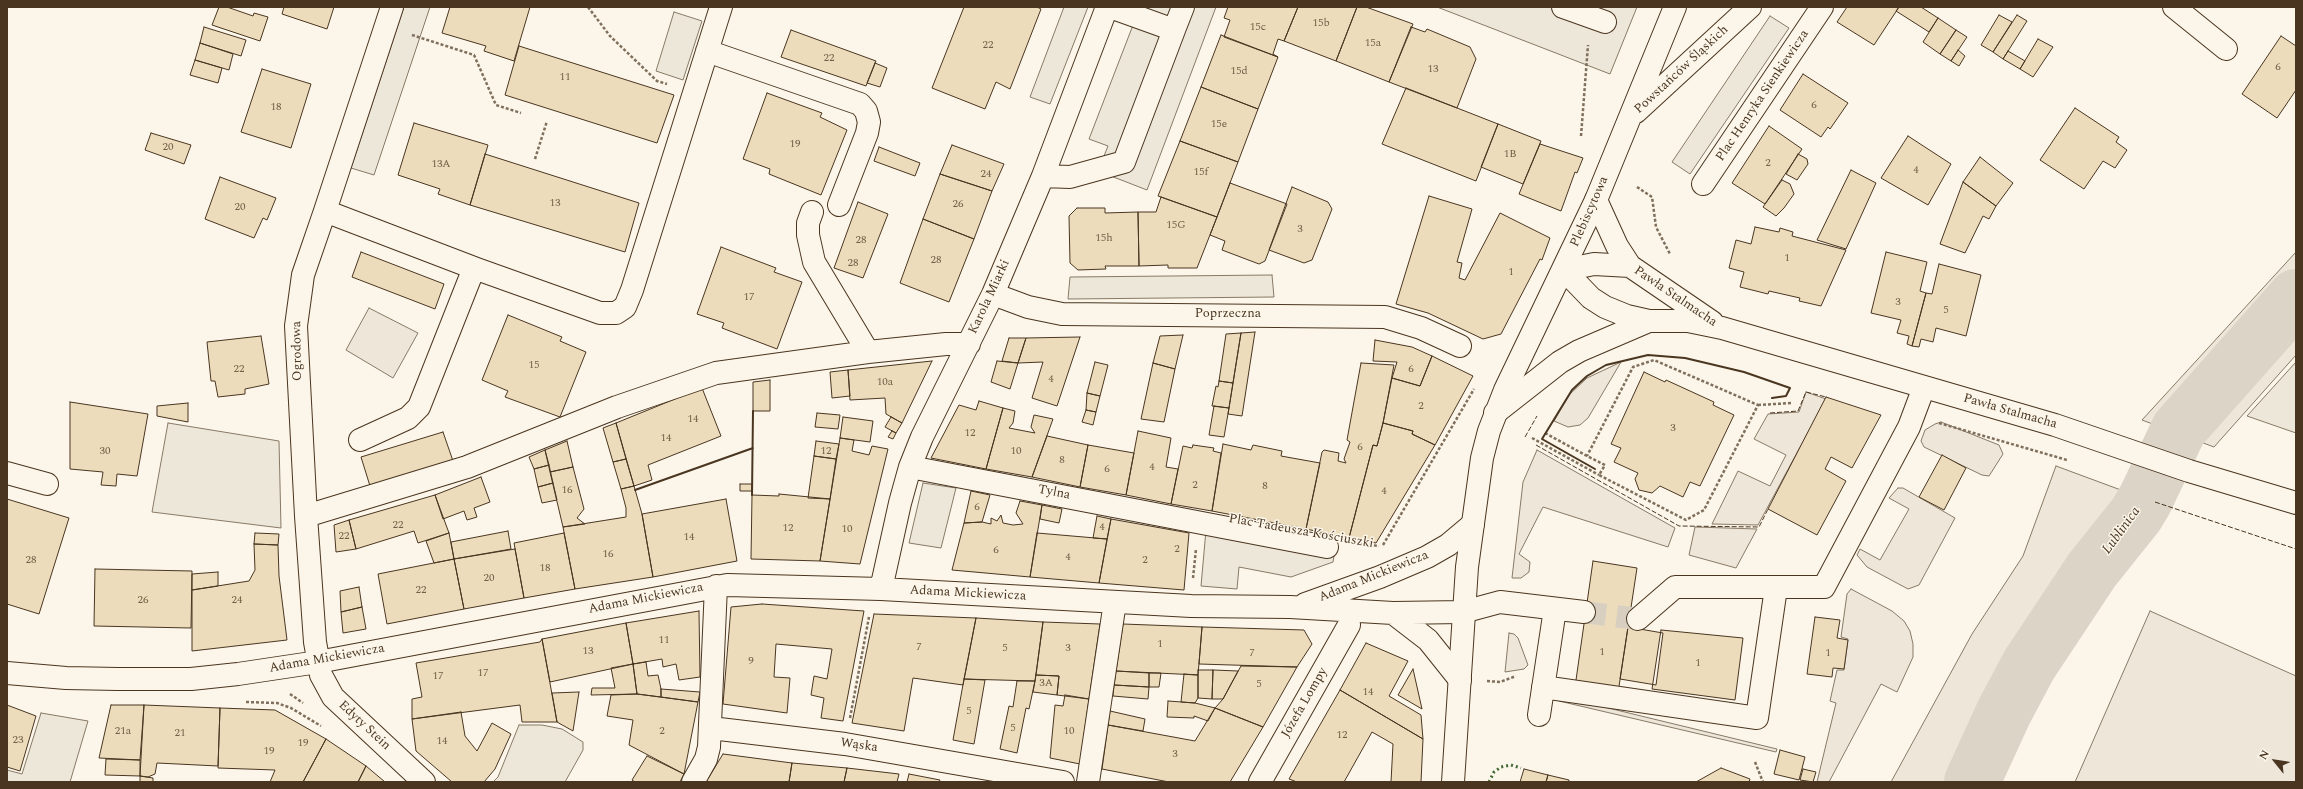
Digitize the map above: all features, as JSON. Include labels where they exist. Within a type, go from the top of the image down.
[{"type":"street","points":[[325,211],[474,268],[600,313],[616,313],[625,307],[632,290],[721,7]]},
{"type":"street","name":"Karola Miarki","points":[[881,589],[910,467],[922,437],[993,294],[1043,176],[1107,7]]},
{"type":"street","points":[[1110,7],[1174,30]]},
{"type":"street","points":[[1043,176],[1070,177],[1124,162],[1183,7]]},
{"type":"street","points":[[1563,7],[1598,20]]},
{"type":"street","name":"Plebiscytowa","points":[[1495,413],[1596,200],[1632,116],[1675,7]]},
{"type":"street","name":"Powstańców Śląskich","points":[[1632,116],[1750,7]]},
{"type":"street","name":"Plac Henryka Sienkiewicza","points":[[1703,184],[1822,7]]},
{"type":"street","points":[[2174,7],[2226,49]]},
{"type":"street","name":"Ogrodowa","points":[[318,662],[306,516],[296,326],[303,275],[388,16]]},
{"type":"street","points":[[707,51],[860,104],[866,111],[869,122],[867,133],[839,205]]},
{"type":"street","points":[[1596,200],[1617,246],[1630,266]]},
{"type":"street","points":[[812,212],[808,223],[808,235],[814,262],[868,352]]},
{"type":"street","name":"Pawła Stalmacha","points":[[1564,270],[1594,264],[1630,266],[1722,328]]},
{"type":"street","points":[[360,440],[408,418],[419,408],[474,268]]},
{"type":"street","name":"Pawła Stalmacha","points":[[1564,270],[1591,298],[1605,307],[1627,316],[1649,321],[1688,321],[1722,328],[2055,425],[2189,471],[2296,503]]},
{"type":"street","name":"Poprzeczna","points":[[993,294],[1028,307],[1062,314],[1385,317],[1421,328],[1460,346]]},
{"type":"street","points":[[1453,782],[1463,612],[1472,524],[1482,458],[1495,413],[1560,362],[1579,351],[1649,321]]},
{"type":"street","points":[[306,516],[466,467],[617,408],[716,373],[868,352],[946,344],[968,344]]},
{"type":"street","points":[[1638,619],[1675,587],[1824,587],[1914,415],[1924,387]]},
{"type":"street","name":"Tylna","points":[[910,467],[1198,521]]},
{"type":"street","points":[[7,473],[47,484]]},
{"type":"street","name":"Plac Tadeusza Kościuszki","points":[[1198,521],[1327,547]]},
{"type":"street","name":"Adama Mickiewicza","points":[[1290,607],[1317,601],[1404,568],[1448,545],[1472,524]]},
{"type":"street","points":[[693,782],[706,759],[711,728],[716,586]]},
{"type":"street","name":"Adama Mickiewicza","points":[[7,673],[66,678],[191,679],[318,662],[716,586],[881,589],[1191,606],[1290,607],[1393,613],[1463,612],[1500,602],[1584,612]]},
{"type":"street","points":[[1544,681],[1757,718],[1776,588]]},
{"type":"street","points":[[1088,782],[1115,602]]},
{"type":"street","points":[[1539,715],[1555,608]]},
{"type":"street","points":[[1393,613],[1428,640],[1460,680]]},
{"type":"street","name":"Józefa Lompy","points":[[1260,782],[1349,625]]},
{"type":"street","name":"Edyty Stein","points":[[318,662],[321,675],[333,697],[424,782]]},
{"type":"street","name":"Wąska","points":[[711,728],[845,744],[1063,782]]},
{"type":"path","points":[[588,7],[610,36],[657,80],[694,92]]},
{"type":"path","points":[[388,16],[474,55],[496,105],[521,113]]},
{"type":"path","points":[[1581,136],[1598,20]]},
{"type":"path","points":[[535,159],[547,121]]},
{"type":"path","points":[[1637,187],[1652,197],[1656,227],[1670,254]]},
{"type":"path","points":[[1587,456],[1633,367],[1654,360],[1758,404],[1792,402]]},
{"type":"path","name":"Plac Tadeusza Kościuszki","points":[[1351,542],[1382,547],[1476,385]]},
{"type":"path","points":[[1532,438],[1686,520],[1704,510],[1758,404]]},
{"type":"path","points":[[1914,415],[2070,461]]},
{"type":"path","points":[[1545,433],[1605,464],[1599,475]]},
{"type":"path","points":[[845,744],[870,612]]},
{"type":"path","points":[[1485,682],[1500,682],[1525,673],[1544,681]]},
{"type":"path","points":[[1755,762],[1763,782]]},
{"type":"shaded area","points":[[404,7],[430,7],[374,175],[351,168]]},
{"type":"shaded area","points":[[1064,7],[1088,7],[1050,104],[1030,97]]},
{"type":"shaded area","points":[[1140,7],[1216,7],[1147,190],[1098,171],[1108,146],[1089,139]]},
{"type":"shaded area","points":[[1437,7],[1637,7],[1610,74]]},
{"type":"shaded area","points":[[674,12],[702,21],[683,80],[656,71]]},
{"type":"shaded area","points":[[1770,16],[1789,28],[1690,174],[1672,162]]},
{"type":"shaded area","points":[[2296,252],[2296,355],[2214,447],[2142,420]]},
{"type":"shaded area","points":[[1272,275],[1274,297],[1068,299],[1070,277]]},
{"type":"shaded area","points":[[369,308],[418,333],[393,378],[346,350]]},
{"type":"shaded area","points":[[1621,362],[1588,418],[1580,425],[1568,427],[1554,421],[1569,395],[1587,378]]},
{"type":"shaded area","points":[[2296,362],[2296,433],[2247,416]]},
{"type":"shaded area","points":[[1806,392],[1826,399],[1758,525],[1712,524],[1738,471],[1770,486],[1786,455],[1754,439],[1768,414],[1799,412]]},
{"type":"shaded area","points":[[1941,422],[1999,445],[2003,454],[1989,476],[1982,475],[1924,447],[1921,441],[1925,430]]},
{"type":"shaded area","points":[[168,423],[279,441],[281,528],[152,512]]},
{"type":"shaded area","points":[[1537,450],[1675,528],[1668,547],[1543,507],[1519,554],[1530,562],[1529,572],[1521,578],[1512,578],[1523,482]]},
{"type":"shaded area","points":[[2056,466],[2129,493],[2015,659],[1959,782],[1891,782],[1972,634],[2023,556]]},
{"type":"shaded area","points":[[923,483],[956,488],[941,548],[909,543]]},
{"type":"shaded area","points":[[1898,488],[1903,488],[1955,518],[1919,585],[1908,589],[1867,567],[1857,555],[1860,549],[1880,560],[1909,509],[1889,498]]},
{"type":"shaded area","points":[[1695,527],[1757,529],[1736,568],[1689,555]]},
{"type":"shaded area","points":[[1206,530],[1334,556],[1333,562],[1291,577],[1239,567],[1237,589],[1201,586]]},
{"type":"shaded area","points":[[1851,589],[1892,611],[1904,621],[1910,631],[1913,644],[1913,657],[1897,692],[1881,684],[1829,782],[1817,782],[1836,703],[1830,701],[1837,670],[1844,670],[1848,639],[1841,637],[1847,594]]},
{"type":"shaded area","points":[[2150,611],[2296,676],[2296,782],[2075,782]]},
{"type":"shaded area","points":[[1509,633],[1514,634],[1518,638],[1528,665],[1524,669],[1505,672]]},
{"type":"shaded area","points":[[1563,697],[1777,749],[1776,752],[1559,701]]},
{"type":"shaded area","points":[[41,713],[88,721],[70,782],[7,782],[7,770],[22,774]]},
{"type":"shaded area","points":[[519,725],[542,725],[562,729],[583,742],[583,750],[565,782],[493,782],[498,777]]},
{"type":"building","points":[[219,7],[227,7],[253,16],[254,13],[268,17],[260,41],[212,25]]},
{"type":"building","points":[[284,7],[334,7],[327,29],[282,14]]},
{"type":"building","points":[[450,7],[530,7],[514,61],[484,51],[486,46],[442,33]]},
{"type":"building","points":[[964,7],[1037,7],[1041,9],[1010,89],[996,82],[985,109],[932,88]]},
{"type":"building","points":[[1228,7],[1298,7],[1284,41],[1278,39],[1273,54],[1278,57],[1224,37],[1230,20],[1224,18]]},
{"type":"building","points":[[1298,7],[1357,7],[1336,61],[1284,41]]},
{"type":"building","points":[[1357,7],[1366,7],[1413,24],[1389,82],[1336,61]]},
{"type":"building","points":[[1847,7],[1899,7],[1874,45],[1837,22]]},
{"type":"building","points":[[1899,7],[1921,7],[1938,18],[1929,32],[1896,11]]},
{"type":"building","points":[[1999,15],[2012,22],[1993,52],[1981,45]]},
{"type":"building","points":[[2017,15],[2027,21],[2003,59],[1993,52]]},
{"type":"building","points":[[1938,18],[1956,30],[1940,54],[1923,42]]},
{"type":"building","points":[[204,27],[246,40],[241,56],[200,43]]},
{"type":"building","points":[[1411,27],[1425,32],[1427,29],[1470,47],[1476,59],[1457,108],[1389,82]]},
{"type":"building","points":[[791,30],[876,61],[866,86],[781,57]]},
{"type":"building","points":[[1956,30],[1967,37],[1951,61],[1940,54]]},
{"type":"building","points":[[1221,35],[1278,57],[1258,109],[1201,87]]},
{"type":"building","points":[[2281,36],[2296,46],[2296,90],[2277,118],[2242,94]]},
{"type":"building","points":[[2038,39],[2053,47],[2033,77],[2020,69]]},
{"type":"building","points":[[200,43],[233,54],[229,70],[195,60]]},
{"type":"building","points":[[519,46],[674,95],[657,143],[505,95]]},
{"type":"building","points":[[1958,50],[1965,56],[1959,66],[1951,61]]},
{"type":"building","points":[[2008,51],[2025,61],[2020,69],[2003,59]]},
{"type":"building","points":[[195,60],[222,68],[218,83],[190,75]]},
{"type":"building","points":[[875,63],[887,68],[880,87],[867,83]]},
{"type":"building","points":[[262,69],[311,84],[291,148],[241,132]]},
{"type":"building","points":[[1803,74],[1848,103],[1830,129],[1828,127],[1821,137],[1780,110]]},
{"type":"building","points":[[1201,87],[1258,109],[1238,162],[1180,141]]},
{"type":"building","points":[[1406,88],[1498,124],[1476,181],[1382,144]]},
{"type":"building","points":[[767,93],[822,113],[820,117],[847,130],[821,195],[769,174],[770,169],[743,159]]},
{"type":"building","points":[[2075,108],[2119,137],[2116,142],[2127,150],[2115,168],[2103,161],[2084,189],[2040,160]]},
{"type":"building","points":[[414,123],[488,145],[470,205],[438,194],[440,189],[398,175]]},
{"type":"building","points":[[1498,124],[1541,141],[1523,184],[1481,167]]},
{"type":"building","points":[[1769,126],[1802,149],[1765,204],[1732,183]]},
{"type":"building","points":[[151,133],[191,145],[184,164],[145,150]]},
{"type":"building","points":[[1908,136],[1951,164],[1928,205],[1881,178]]},
{"type":"building","points":[[1180,141],[1238,162],[1217,217],[1158,196]]},
{"type":"building","points":[[1540,144],[1583,158],[1577,173],[1575,172],[1561,211],[1519,194]]},
{"type":"building","points":[[952,145],[1004,164],[992,191],[940,174]]},
{"type":"building","points":[[879,147],[920,163],[915,176],[874,161]]},
{"type":"building","points":[[485,154],[639,203],[625,252],[470,205]]},
{"type":"building","points":[[1798,154],[1807,159],[1808,164],[1797,180],[1786,174]]},
{"type":"building","points":[[1980,157],[2013,183],[1996,206],[1963,182]]},
{"type":"building","points":[[1851,170],[1876,183],[1846,249],[1817,240]]},
{"type":"building","points":[[940,174],[992,191],[974,239],[923,219]]},
{"type":"building","points":[[220,177],[276,198],[267,220],[263,218],[254,238],[205,219]]},
{"type":"building","points":[[1782,180],[1790,184],[1794,194],[1776,216],[1763,207]]},
{"type":"building","points":[[1963,182],[1996,206],[1989,219],[1983,216],[1965,253],[1940,244]]},
{"type":"building","points":[[1230,183],[1287,204],[1265,261],[1259,264],[1222,250],[1225,241],[1210,235]]},
{"type":"building","points":[[1292,187],[1328,202],[1332,209],[1312,260],[1304,263],[1269,250]]},
{"type":"building","points":[[1429,196],[1472,209],[1457,262],[1462,263],[1459,278],[1465,280],[1500,213],[1550,238],[1542,260],[1540,259],[1501,334],[1483,339],[1428,313],[1396,304]]},
{"type":"building","points":[[1161,197],[1217,217],[1197,268],[1168,268],[1168,265],[1139,266],[1138,212],[1156,212]]},
{"type":"building","points":[[858,202],[888,214],[863,278],[834,268]]},
{"type":"building","points":[[1077,208],[1105,208],[1105,213],[1138,212],[1139,266],[1105,266],[1106,269],[1078,270],[1070,263],[1069,216]]},
{"type":"building","points":[[923,219],[974,239],[949,302],[900,283]]},
{"type":"building","points":[[1755,227],[1779,232],[1780,228],[1793,232],[1792,236],[1846,250],[1821,306],[1799,301],[1800,298],[1769,291],[1768,294],[1740,287],[1744,272],[1729,268],[1736,240],[1751,244]]},
{"type":"building","points":[[721,247],[776,268],[774,272],[802,282],[777,349],[722,328],[724,323],[697,314]]},
{"type":"building","points":[[361,252],[444,284],[435,309],[352,277]]},
{"type":"building","points":[[1886,252],[1927,262],[1920,291],[1926,293],[1912,346],[1907,344],[1909,336],[1897,333],[1901,320],[1871,313]]},
{"type":"building","points":[[1939,264],[1981,275],[1966,336],[1936,328],[1933,342],[1921,339],[1919,347],[1912,346],[1926,293],[1932,294]]},
{"type":"building","points":[[508,315],[562,337],[560,341],[586,352],[560,417],[505,397],[508,391],[482,380]]},
{"type":"building","points":[[1255,332],[1242,416],[1228,414],[1241,333]]},
{"type":"building","points":[[1241,333],[1233,383],[1219,381],[1226,334]]},
{"type":"building","points":[[1183,335],[1175,369],[1153,363],[1160,336]]},
{"type":"building","points":[[261,336],[269,384],[245,389],[245,394],[218,397],[215,381],[211,381],[207,342]]},
{"type":"building","points":[[1080,337],[1057,406],[1032,398],[1043,362],[1018,363],[1026,338]]},
{"type":"building","points":[[1009,338],[1026,338],[1018,363],[1002,361]]},
{"type":"building","points":[[1375,340],[1412,347],[1432,356],[1420,386],[1392,378],[1397,362],[1373,361]]},
{"type":"building","points":[[1432,356],[1473,376],[1435,445],[1412,434],[1413,431],[1383,423],[1392,378],[1420,386]]},
{"type":"building","points":[[932,361],[902,423],[886,414],[885,398],[850,400],[848,370]]},
{"type":"building","points":[[997,361],[1018,363],[1010,389],[991,382]]},
{"type":"building","points":[[1095,362],[1108,365],[1100,396],[1087,393]]},
{"type":"building","points":[[1153,363],[1175,369],[1164,422],[1141,419]]},
{"type":"building","points":[[1361,363],[1394,365],[1383,423],[1377,446],[1373,445],[1349,538],[1306,529],[1322,452],[1324,450],[1339,453],[1338,461],[1346,463],[1344,459],[1350,442],[1347,440]]},
{"type":"building","points":[[848,370],[850,396],[832,398],[830,372]]},
{"type":"building","points":[[1644,372],[1665,382],[1666,380],[1714,402],[1713,405],[1734,415],[1700,486],[1690,482],[1683,497],[1660,486],[1652,493],[1639,490],[1635,479],[1638,473],[1614,462],[1621,448],[1611,444]]},
{"type":"building","points":[[770,380],[770,411],[753,411],[753,382]]},
{"type":"building","points":[[1219,381],[1233,383],[1229,408],[1212,406],[1216,386],[1218,387]]},
{"type":"building","points":[[702,388],[721,436],[648,465],[652,480],[634,486],[616,423]]},
{"type":"building","points":[[1087,393],[1100,396],[1096,412],[1086,410]]},
{"type":"building","points":[[1826,397],[1881,415],[1852,468],[1831,457],[1825,469],[1846,481],[1817,535],[1768,509]]},
{"type":"building","points":[[979,401],[1003,408],[986,469],[931,458],[959,405],[976,410]]},
{"type":"building","points":[[70,402],[148,414],[137,476],[117,474],[116,486],[101,485],[103,472],[70,469]]},
{"type":"building","points":[[188,403],[188,422],[157,416],[157,406]]},
{"type":"building","points":[[1214,406],[1229,408],[1224,437],[1209,435]]},
{"type":"building","points":[[1003,408],[1015,411],[1013,423],[1009,428],[1035,433],[1031,427],[1034,415],[1053,419],[1032,477],[986,469]]},
{"type":"building","points":[[1086,410],[1096,412],[1093,425],[1082,422]]},
{"type":"building","points":[[817,413],[840,415],[838,429],[815,427]]},
{"type":"building","points":[[843,417],[873,421],[870,442],[840,438]]},
{"type":"building","points":[[891,417],[902,423],[896,433],[885,427]]},
{"type":"building","points":[[616,423],[626,459],[613,462],[603,428]]},
{"type":"building","points":[[1383,423],[1413,431],[1412,434],[1435,445],[1376,543],[1349,538],[1373,445],[1377,446]]},
{"type":"building","points":[[892,431],[896,433],[893,439],[888,437]]},
{"type":"building","points":[[1138,431],[1171,438],[1166,467],[1178,469],[1171,504],[1126,495]]},
{"type":"building","points":[[443,432],[453,461],[370,486],[361,457]]},
{"type":"building","points":[[1047,436],[1088,445],[1080,487],[1032,477]]},
{"type":"building","points":[[840,438],[854,440],[852,451],[869,455],[872,446],[888,449],[860,564],[820,561]]},
{"type":"building","points":[[567,441],[573,467],[550,472],[545,450]]},
{"type":"building","points":[[816,441],[839,444],[836,459],[814,456]]},
{"type":"building","points":[[1223,444],[1251,450],[1253,445],[1282,451],[1281,456],[1320,463],[1306,529],[1212,511]]},
{"type":"building","points":[[1088,445],[1134,453],[1126,495],[1080,487]]},
{"type":"building","points":[[1193,445],[1214,448],[1213,451],[1221,453],[1212,511],[1171,504],[1183,446],[1192,448]]},
{"type":"building","points":[[545,450],[549,465],[534,469],[529,457]]},
{"type":"building","points":[[1942,455],[1966,468],[1944,510],[1919,497]]},
{"type":"building","points":[[814,456],[836,459],[830,499],[808,498]]},
{"type":"building","points":[[626,459],[634,486],[621,489],[613,462]]},
{"type":"building","points":[[549,465],[553,483],[538,487],[534,469]]},
{"type":"building","points":[[573,467],[584,509],[577,518],[585,524],[563,527],[550,472]]},
{"type":"building","points":[[481,477],[490,502],[474,508],[477,517],[467,520],[464,511],[443,519],[435,495]]},
{"type":"building","points":[[553,483],[557,500],[542,503],[538,487]]},
{"type":"building","points":[[740,484],[752,484],[752,491],[740,491]]},
{"type":"building","points":[[634,486],[642,514],[653,577],[575,589],[563,527],[626,517],[626,508],[621,489]]},
{"type":"building","points":[[971,491],[990,495],[982,522],[964,523]]},
{"type":"building","points":[[779,494],[830,499],[820,561],[751,559],[752,495],[779,496]]},
{"type":"building","points":[[435,495],[449,533],[418,543],[414,531],[356,549],[349,520]]},
{"type":"building","points":[[7,499],[69,518],[39,614],[7,604]]},
{"type":"building","points":[[726,499],[737,561],[653,577],[642,514]]},
{"type":"building","points":[[1020,501],[1042,505],[1030,577],[952,570],[964,523],[982,522],[991,524],[991,518],[997,521],[1001,515],[1003,523],[1013,525],[1023,524],[1016,513]]},
{"type":"building","points":[[1042,505],[1062,509],[1059,523],[1040,519]]},
{"type":"building","points":[[1097,516],[1111,519],[1107,539],[1093,538]]},
{"type":"building","points":[[1111,519],[1189,533],[1184,590],[1099,583]]},
{"type":"building","points":[[349,520],[356,549],[336,552],[334,525]]},
{"type":"building","points":[[508,531],[511,549],[454,559],[451,542]]},
{"type":"building","points":[[255,533],[279,534],[278,545],[254,544]]},
{"type":"building","points":[[449,533],[454,559],[434,563],[426,541]]},
{"type":"building","points":[[564,533],[575,589],[524,598],[514,543]]},
{"type":"building","points":[[1037,533],[1107,539],[1099,583],[1030,577]]},
{"type":"building","points":[[254,544],[278,545],[279,576],[287,640],[192,651],[192,590],[249,581],[255,570]]},
{"type":"building","points":[[515,549],[524,598],[464,609],[454,559]]},
{"type":"building","points":[[454,559],[464,609],[387,624],[378,574]]},
{"type":"building","points":[[1593,561],[1637,568],[1618,693],[1575,687]]},
{"type":"building","points":[[95,569],[192,571],[191,628],[94,626]]},
{"type":"building","points":[[218,572],[218,586],[192,590],[192,574]]},
{"type":"building","points":[[359,587],[362,607],[341,612],[340,591]]},
{"type":"building","points":[[762,604],[864,611],[843,721],[821,718],[824,698],[811,695],[814,676],[827,679],[832,649],[776,644],[774,677],[790,678],[787,713],[723,704],[731,607]]},
{"type":"building","points":[[362,607],[366,629],[343,633],[341,612]]},
{"type":"building","points":[[699,611],[700,677],[679,680],[676,664],[663,667],[662,659],[633,664],[626,623]]},
{"type":"building","points":[[874,614],[976,618],[963,685],[913,678],[904,731],[852,723]]},
{"type":"building","points":[[1815,617],[1840,620],[1837,638],[1848,640],[1844,669],[1833,668],[1832,677],[1807,674]]},
{"type":"building","points":[[976,618],[1043,622],[1035,681],[964,679]]},
{"type":"building","points":[[1043,622],[1100,624],[1089,699],[1057,695],[1059,676],[1036,675]]},
{"type":"building","points":[[626,623],[633,664],[550,682],[542,639]]},
{"type":"building","points":[[1123,624],[1202,627],[1198,675],[1116,671]]},
{"type":"building","points":[[1202,627],[1304,630],[1312,644],[1297,667],[1199,664]]},
{"type":"building","points":[[1628,627],[1663,633],[1656,685],[1620,679]]},
{"type":"building","points":[[1661,630],[1743,638],[1735,700],[1652,689]]},
{"type":"building","points":[[542,639],[557,722],[522,722],[520,705],[412,719],[412,699],[422,697],[416,663],[540,642]]},
{"type":"building","points":[[1366,643],[1408,661],[1389,696],[1421,715],[1423,739],[1340,690]]},
{"type":"building","points":[[646,662],[648,676],[658,675],[661,697],[637,694],[633,664]]},
{"type":"building","points":[[633,664],[637,694],[591,695],[592,688],[615,688],[611,668]]},
{"type":"building","points":[[1241,666],[1297,667],[1263,727],[1215,708],[1223,699]]},
{"type":"building","points":[[1413,669],[1422,709],[1398,695]]},
{"type":"building","points":[[1198,670],[1213,670],[1212,699],[1198,698]]},
{"type":"building","points":[[1213,670],[1238,671],[1223,699],[1212,699]]},
{"type":"building","points":[[1116,671],[1149,673],[1149,687],[1114,685]]},
{"type":"building","points":[[1149,673],[1161,673],[1159,687],[1149,687]]},
{"type":"building","points":[[1184,674],[1198,675],[1198,698],[1195,703],[1181,702]]},
{"type":"building","points":[[1036,675],[1059,676],[1057,695],[1033,692]]},
{"type":"building","points":[[964,679],[985,680],[974,744],[953,740]]},
{"type":"building","points":[[1017,681],[1035,681],[1029,709],[1026,708],[1017,753],[1000,749],[1009,706],[1013,707]]},
{"type":"building","points":[[1114,685],[1149,687],[1148,699],[1113,696]]},
{"type":"building","points":[[661,689],[700,692],[698,702],[661,697]]},
{"type":"building","points":[[1340,690],[1423,739],[1421,782],[1391,782],[1393,744],[1372,732],[1344,782],[1297,782],[1289,779]]},
{"type":"building","points":[[579,692],[573,731],[557,722],[552,693]]},
{"type":"building","points":[[637,694],[698,702],[684,774],[629,745],[633,720],[607,716],[611,695]]},
{"type":"building","points":[[1065,695],[1089,699],[1080,764],[1050,758],[1055,705],[1063,706]]},
{"type":"building","points":[[1168,701],[1195,703],[1215,708],[1208,721],[1194,716],[1194,718],[1167,717]]},
{"type":"building","points":[[7,705],[36,716],[20,771],[7,767]]},
{"type":"building","points":[[111,705],[144,705],[140,760],[99,758]]},
{"type":"building","points":[[144,705],[220,708],[218,766],[157,763],[155,774],[148,777],[140,776]]},
{"type":"building","points":[[220,708],[275,710],[326,739],[303,782],[270,782],[275,770],[218,768]]},
{"type":"building","points":[[1215,708],[1263,727],[1230,782],[1169,782],[1102,769],[1108,725],[1195,741]]},
{"type":"building","points":[[1110,711],[1145,719],[1143,731],[1108,725]]},
{"type":"building","points":[[461,712],[465,736],[477,751],[492,723],[511,734],[495,769],[484,782],[452,782],[416,751],[412,719]]},
{"type":"building","points":[[326,739],[366,766],[358,782],[303,782]]},
{"type":"building","points":[[1780,750],[1805,757],[1799,780],[1774,774]]},
{"type":"building","points":[[723,754],[792,763],[789,782],[706,782]]},
{"type":"building","points":[[647,756],[684,774],[680,782],[635,782],[632,780]]},
{"type":"building","points":[[106,759],[140,760],[140,776],[105,775]]},
{"type":"building","points":[[792,763],[847,768],[844,782],[789,782]]},
{"type":"building","points":[[366,766],[385,782],[358,782]]},
{"type":"building","points":[[847,768],[899,774],[897,782],[844,782]]},
{"type":"building","points":[[1721,768],[1750,779],[1749,782],[1696,782]]},
{"type":"building","points":[[1524,769],[1548,775],[1546,782],[1520,782]]},
{"type":"building","points":[[1803,769],[1816,772],[1813,782],[1800,780]]},
{"type":"building","points":[[909,774],[940,780],[939,782],[907,782]]},
{"type":"building","points":[[1548,775],[1569,780],[1569,782],[1546,782]]},
{"type":"building","points":[[140,776],[153,778],[153,782],[140,782]]},
{"type":"waterway","name":"Lublinica","points":[[1972,782],[2004,712],[2029,665],[2092,570],[2136,515],[2145,500],[2179,429],[2296,297]]},
{"type":"tunnel","points":[[1584,612],[1638,619]]},
{"type":"hedge","points":[[1489,782],[1494,772],[1501,767],[1511,765],[1521,768]]},
{"type":"fence","points":[[1770,413],[1798,411],[1806,392],[1826,397]]},
{"type":"fence","points":[[1525,437],[1537,416]]},
{"type":"fence","points":[[1536,445],[1679,526],[1759,527],[1768,509]]},
{"type":"fence","points":[[2155,502],[2296,549]]},
{"type":"wall","points":[[1595,469],[1542,439],[1572,390],[1587,376],[1606,365],[1648,355],[1685,358],[1744,372],[1790,388],[1786,396],[1772,398]]},
{"type":"wall","points":[[752,495],[753,411]]},
{"type":"wall","points":[[635,490],[753,448]]}]
